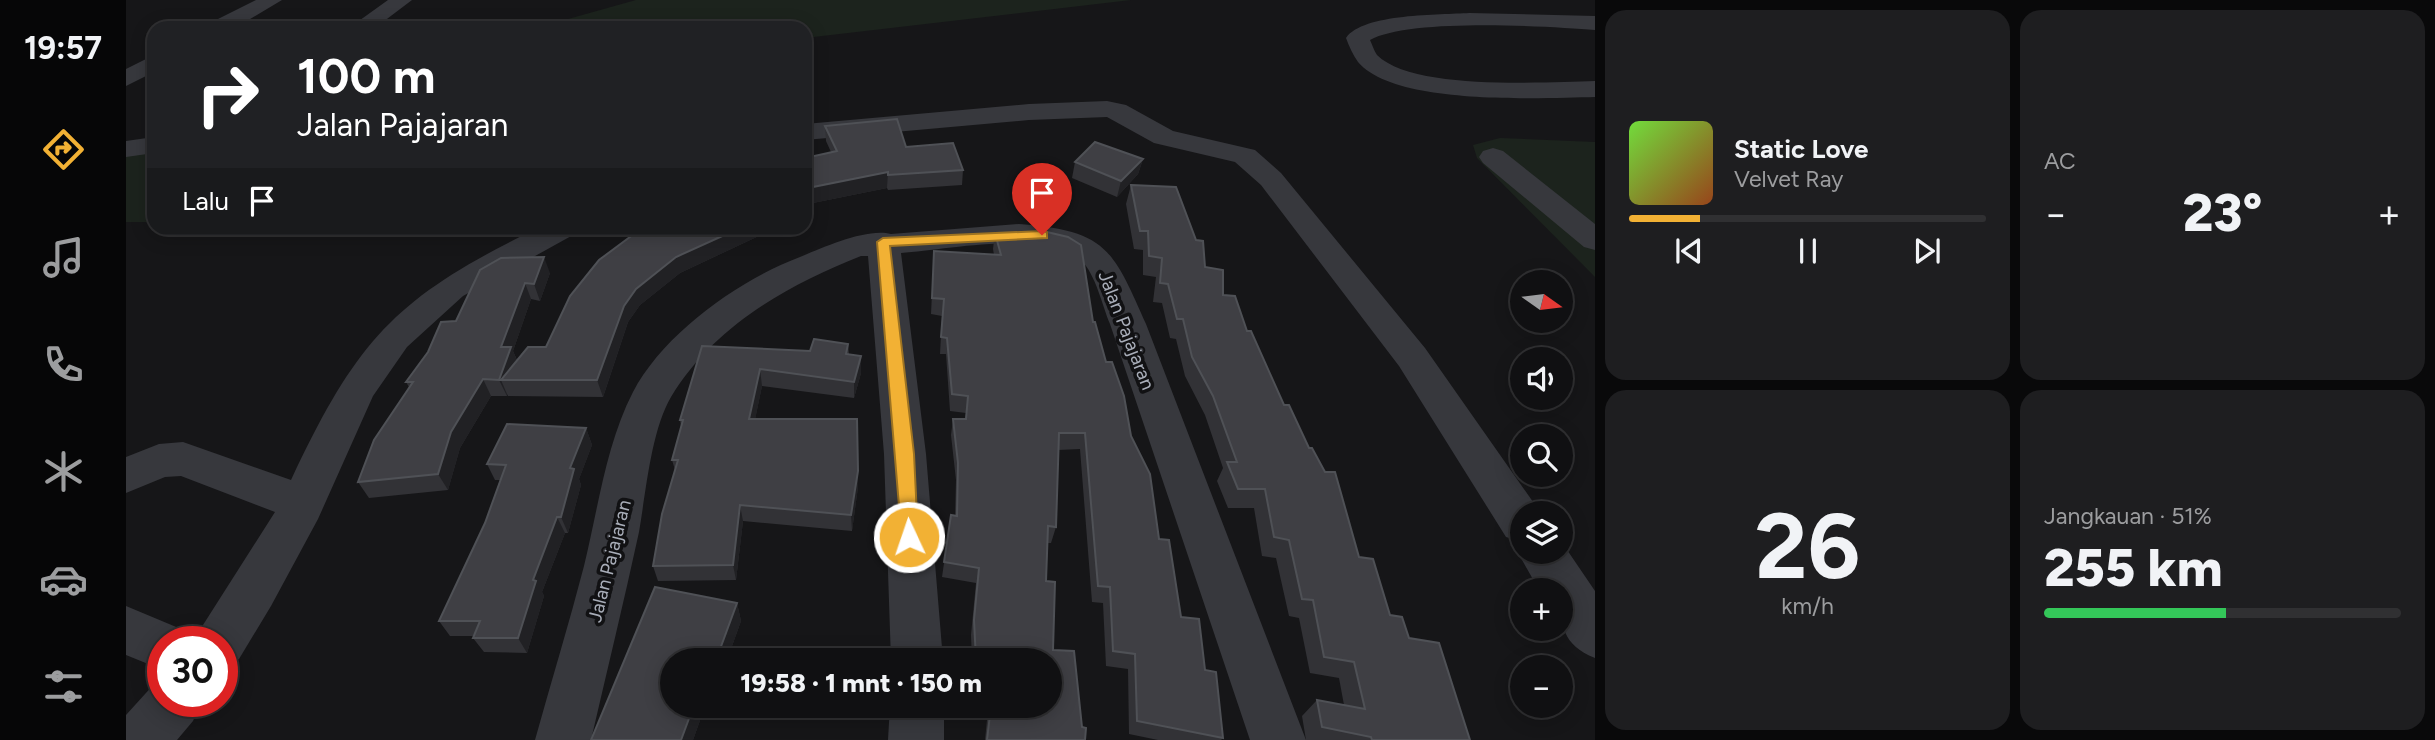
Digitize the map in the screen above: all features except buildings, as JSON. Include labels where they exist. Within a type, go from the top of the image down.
[{"type":"street","points":[[232,21],[272,0]]},
{"type":"street","points":[[370,21],[402,0]]},
{"type":"street","points":[[1595,23],[1527,20],[1407,23],[1370,29],[1357,38],[1360,52],[1377,66],[1425,83],[1483,89],[1595,89]]},
{"type":"street","points":[[126,79],[147,66]]},
{"type":"street","points":[[812,131],[1016,113],[1107,109],[1117,111],[1164,137],[1245,156],[1278,187],[1412,357],[1510,505]]},
{"type":"street","points":[[126,149],[147,146]]},
{"type":"street","points":[[1493,157],[1595,240]]},
{"type":"street","name":"Jalan Pajajaran","points":[[562,740],[605,578],[638,431],[652,394],[693,341],[730,310],[823,258],[855,247],[883,242],[1018,234],[1052,236],[1077,242],[1091,252],[1103,266],[1128,324],[1278,740]]},
{"type":"street","points":[[231,626],[251,598],[302,503],[345,409],[375,361],[395,336],[449,288],[549,235]]},
{"type":"street","points":[[883,242],[905,454],[916,648]]},
{"type":"street","points":[[126,476],[159,461],[183,459],[302,503]]},
{"type":"street","points":[[1549,564],[1595,634]]},
{"type":"street","points":[[126,630],[147,639]]},
{"type":"street","points":[[141,740],[161,717]]},
{"type":"street","points":[[916,740],[917,718]]},
{"type":"shaded area","points":[[636,0],[1131,0],[812,37],[812,21],[561,21]]},
{"type":"shaded area","points":[[1500,138],[1595,142],[1595,277],[1477,158],[1473,145]]},
{"type":"shaded area","points":[[147,140],[147,222],[126,222],[126,148]]},
{"type":"route","points":[[909,537],[905,454],[883,242],[1042,235]]}]
